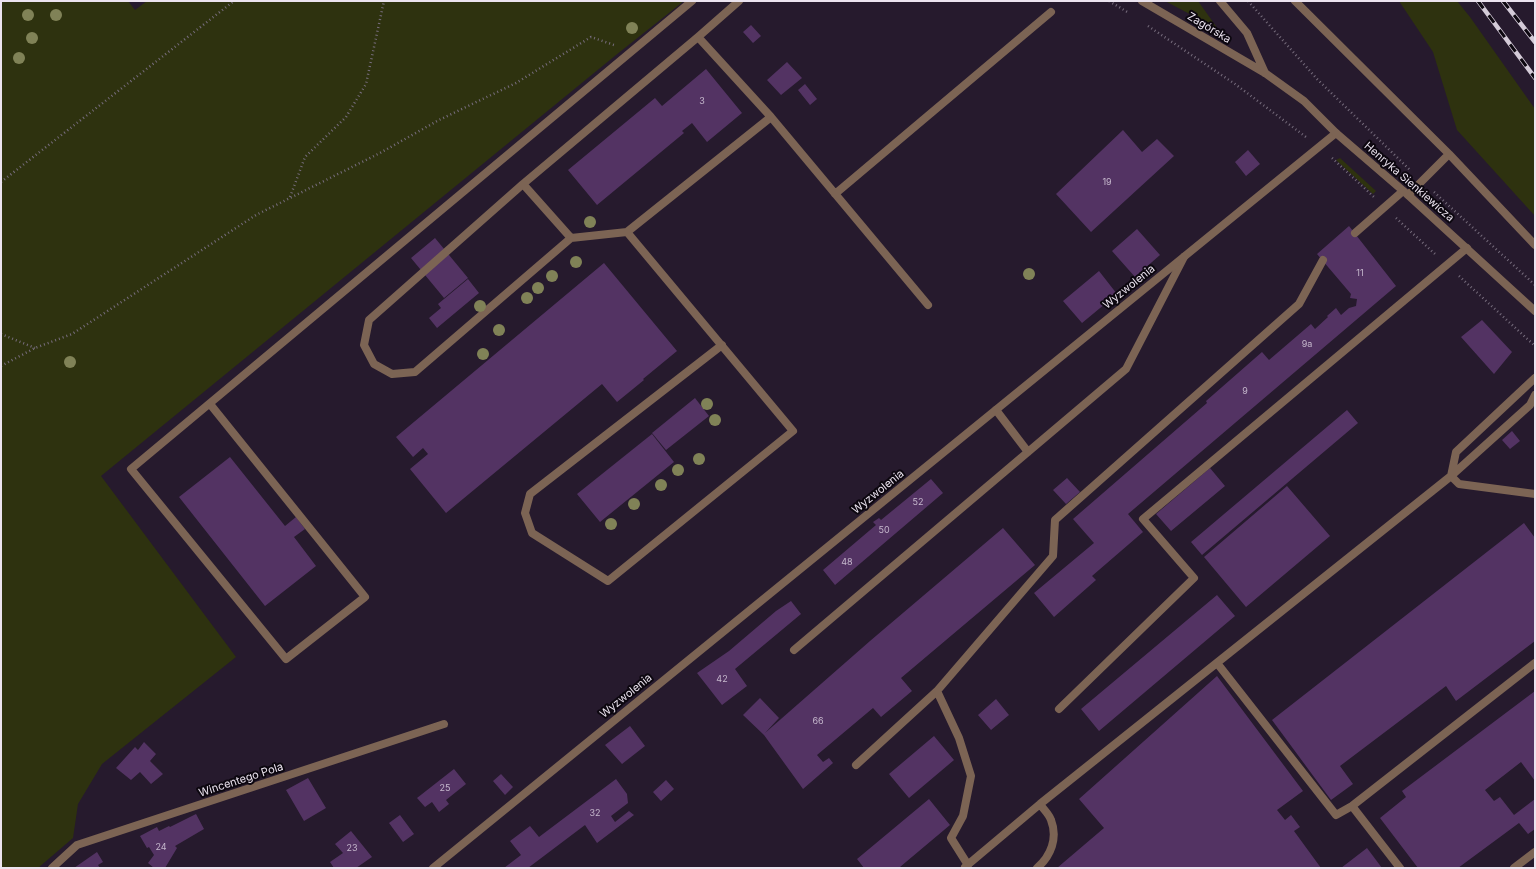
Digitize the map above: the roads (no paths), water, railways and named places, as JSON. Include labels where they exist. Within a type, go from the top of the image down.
[{"type":"street","points":[[210,404],[365,597],[286,659],[131,469],[692,1]]},
{"type":"street","points":[[738,1],[698,37],[523,184],[369,320],[364,345],[374,364],[392,374],[415,372],[571,238],[627,232],[771,117]]},
{"type":"street","name":"Zagórska","points":[[1142,1],[1265,73]]},
{"type":"street","points":[[1220,1],[1247,33],[1265,73]]},
{"type":"street","points":[[1295,1],[1449,154],[1535,245]]},
{"type":"street","points":[[836,194],[1051,12]]},
{"type":"street","points":[[698,37],[771,117],[928,305]]},
{"type":"street","name":"Henryka Sienkiewicza","points":[[1265,73],[1304,101],[1336,133],[1406,193],[1535,311]]},
{"type":"street","name":"Wyzwolenia","points":[[433,868],[1336,133]]},
{"type":"street","points":[[1355,234],[1385,207],[1422,181],[1449,154]]},
{"type":"street","points":[[523,184],[571,238]]},
{"type":"street","points":[[627,232],[722,344],[793,431],[608,581],[532,533],[525,513],[530,494],[722,344]]},
{"type":"street","points":[[1059,709],[1194,578],[1143,519],[1467,248]]},
{"type":"street","points":[[794,650],[1126,369],[1185,256]]},
{"type":"street","points":[[856,765],[937,691],[1053,556],[1055,520],[1299,304],[1323,260]]},
{"type":"street","points":[[1451,476],[1456,452],[1535,378]]},
{"type":"street","points":[[937,691],[959,738],[971,776],[963,816],[951,838],[966,866],[1040,804],[1451,476],[1530,405],[1535,395]]},
{"type":"street","points":[[996,410],[1028,452]]},
{"type":"street","points":[[1451,476],[1459,484],[1535,494]]},
{"type":"street","points":[[1217,663],[1336,815],[1352,806],[1535,663]]},
{"type":"street","name":"Wincentego Pola","points":[[52,868],[77,845],[444,724]]},
{"type":"street","points":[[1037,868],[1045,861],[1052,849],[1054,836],[1051,819],[1040,804]]},
{"type":"street","points":[[1352,806],[1400,868]]},
{"type":"street","points":[[1514,868],[1535,852]]},
{"type":"railway","points":[[1478,1],[1535,78]]},
{"type":"railway","points":[[1503,1],[1535,42]]}]
